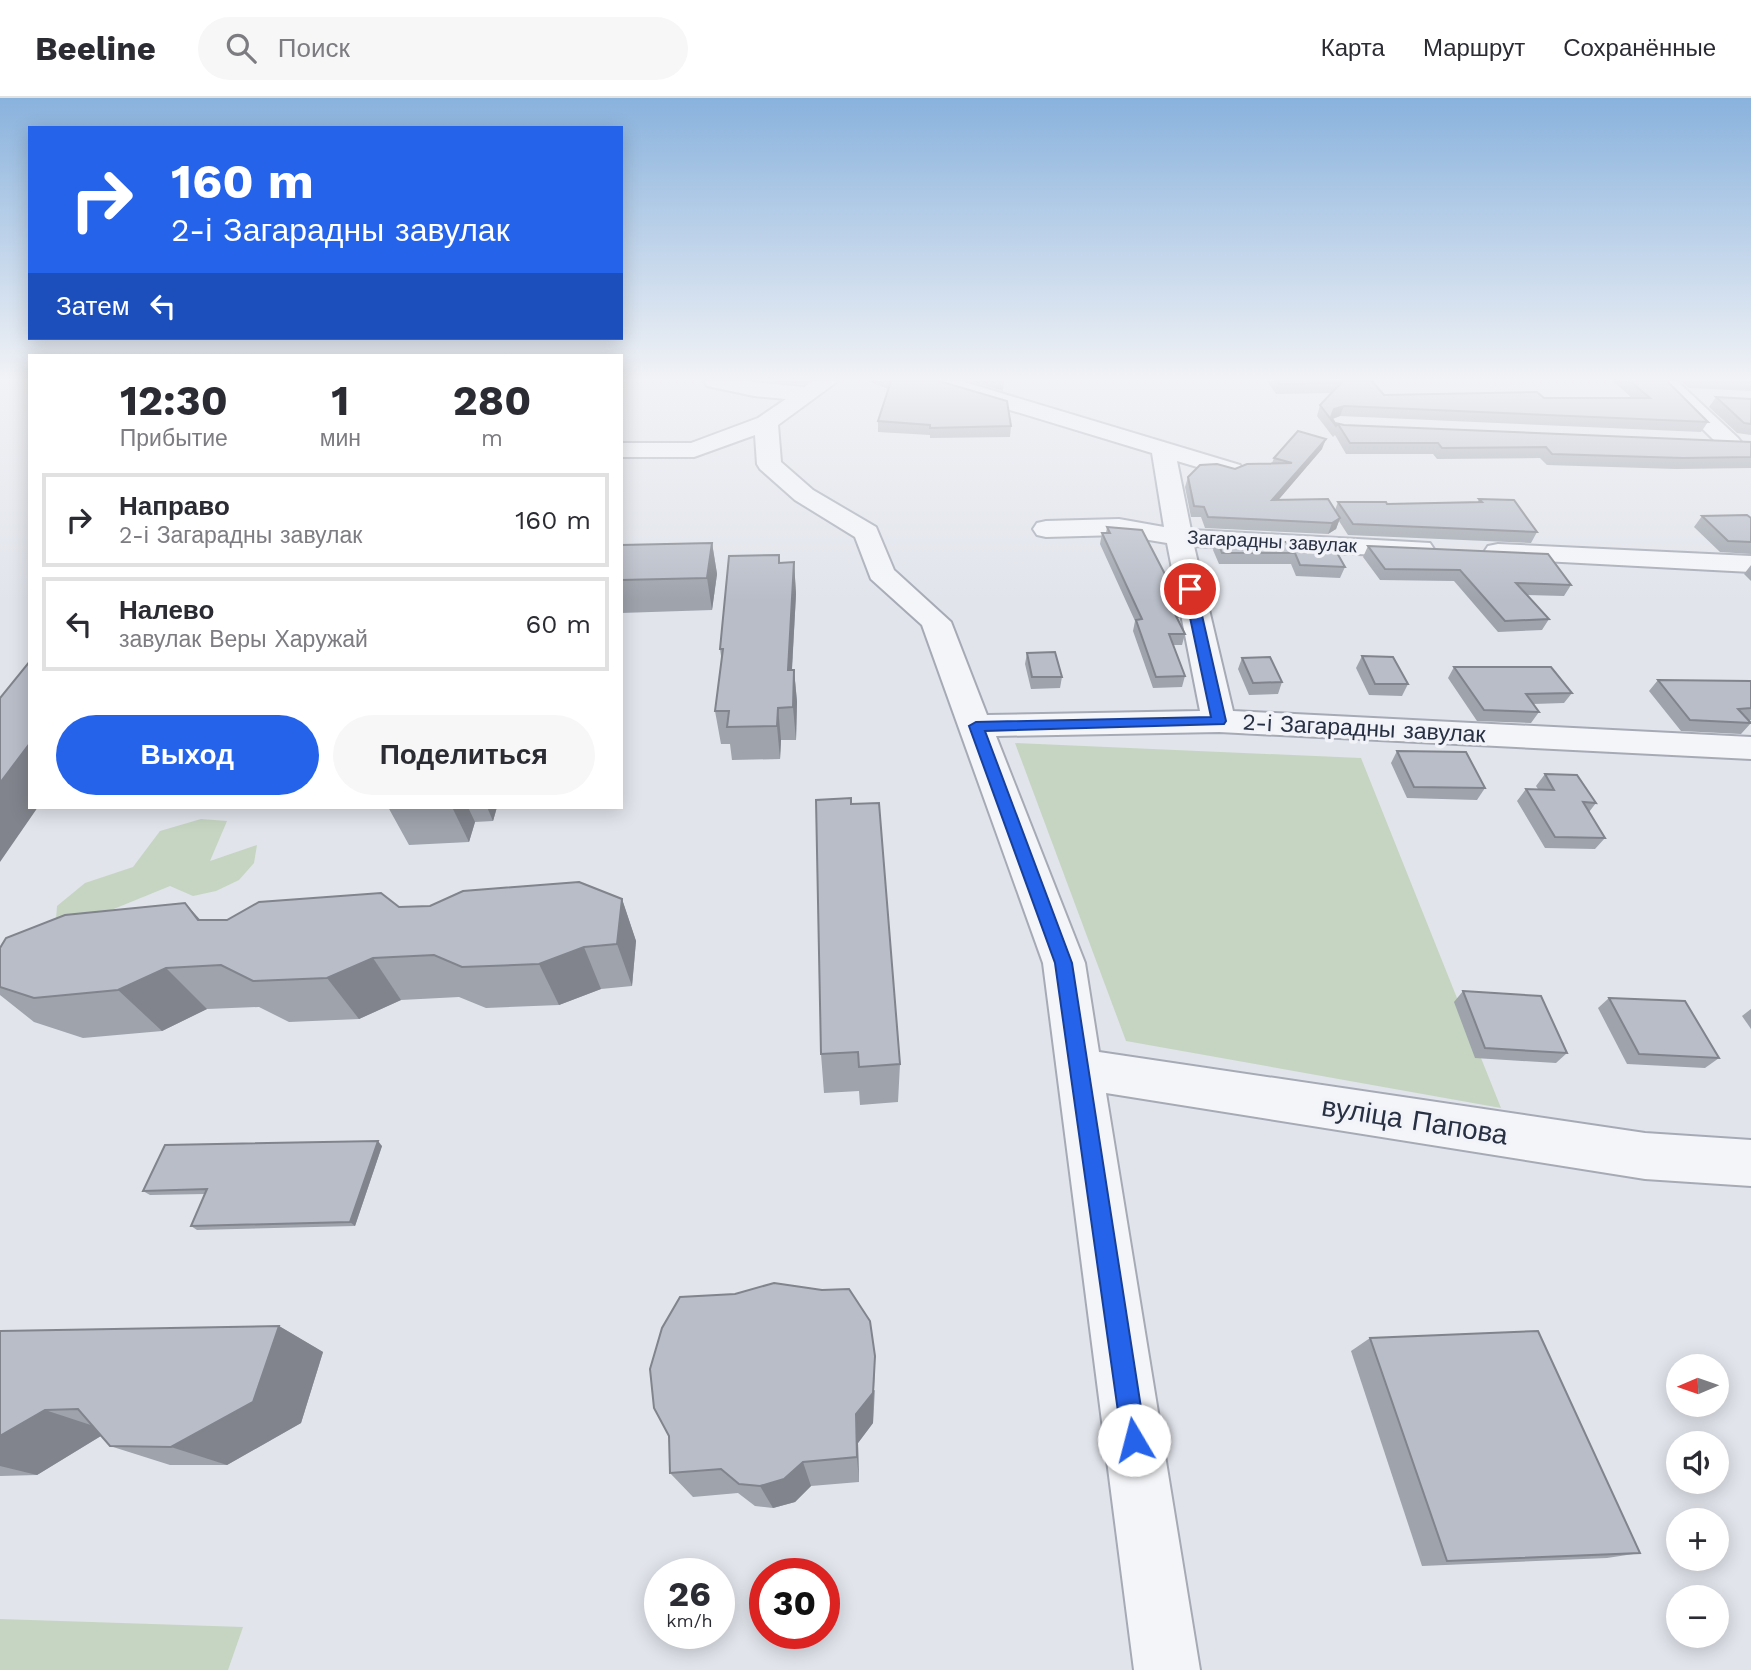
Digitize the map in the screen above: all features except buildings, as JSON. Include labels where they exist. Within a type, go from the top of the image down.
[{"type":"street","points":[[749,454],[769,464],[804,495],[867,533],[881,573],[936,622],[1064,963],[1167,1670]]},
{"type":"street","points":[[768,454],[769,464]]},
{"type":"street","points":[[1164,454],[1219,721]]},
{"type":"street","points":[[1175,454],[1231,470]]},
{"type":"street","name":"Загарадны завулак","points":[[1046,529],[1119,527],[1179,537],[1452,550]]},
{"type":"street","points":[[1479,552],[1751,564]]},
{"type":"street","name":"2-і Загарадны завулак","points":[[976,726],[1219,721],[1751,748]]},
{"type":"street","name":"вуліца Папова","points":[[1079,1069],[1645,1156],[1751,1163]]},
{"type":"green space","points":[[1015,743],[1361,758],[1501,1108],[1126,1041]]},
{"type":"green space","points":[[201,819],[227,821],[210,861],[257,845],[254,863],[239,880],[216,891],[193,896],[170,886],[55,933],[57,906],[85,883],[133,867],[160,831]]},
{"type":"green space","points":[[0,1619],[243,1627],[228,1670],[0,1670]]},
{"type":"route","points":[[1134,1440],[1064,963],[976,726],[1219,721],[1190,589]]}]
